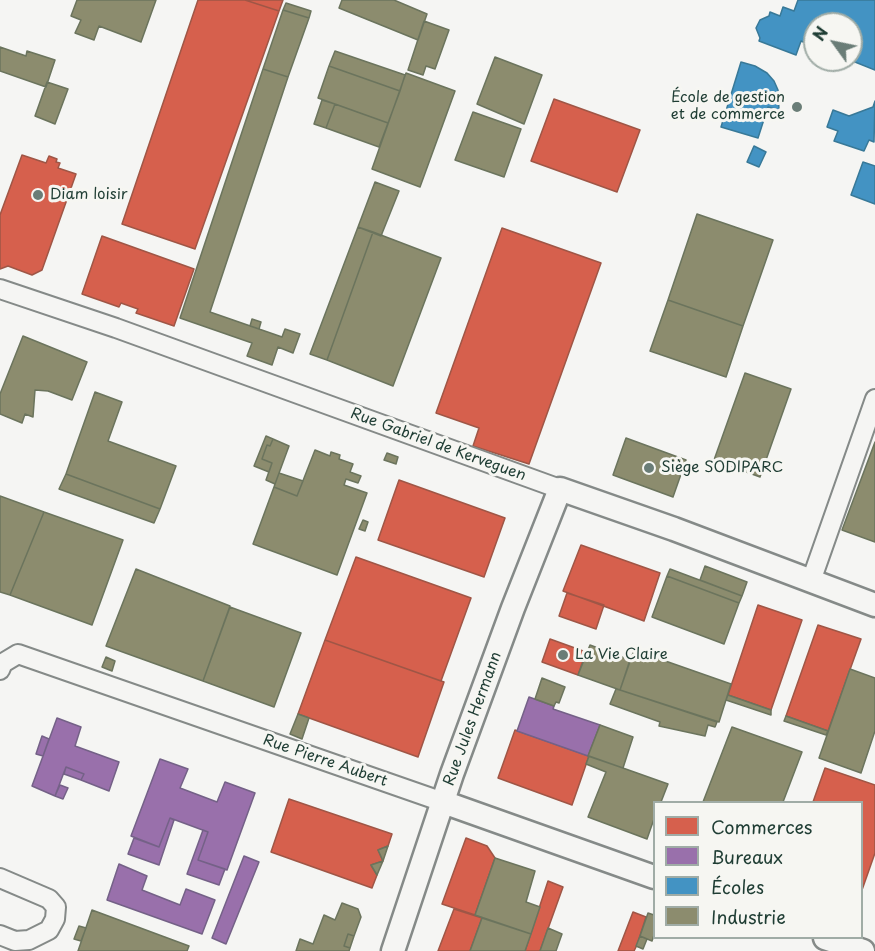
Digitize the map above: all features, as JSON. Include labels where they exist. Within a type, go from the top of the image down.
[{"type":"street","name":"Rue Gabriel de Kerveguen","points":[[0,289],[116,328],[875,605]]},
{"type":"street","points":[[811,581],[875,399]]},
{"type":"street","name":"Rue Jules Hermann","points":[[393,951],[443,802],[513,608],[560,489]]},
{"type":"street","name":"Rue Pierre Aubert","points":[[0,670],[3,663],[18,654],[653,877]]},
{"type":"street","points":[[0,878],[49,899],[56,907],[55,919],[48,930],[39,935],[28,940],[15,941],[0,935]]},
{"type":"street","points":[[828,939],[863,951]]},
{"type":"building: Commerces","points":[[198,0],[245,0],[279,11],[195,249],[122,224]]},
{"type":"building: Commerces","points":[[245,0],[283,0],[279,11]]},
{"type":"building: Commerces","points":[[554,99],[640,130],[617,192],[531,161]]},
{"type":"building: Commerces","name":"Diam loisir","points":[[22,155],[46,163],[49,156],[60,163],[58,168],[76,174],[42,270],[32,275],[8,266],[0,269],[0,215]]},
{"type":"building: Commerces","points":[[502,228],[601,263],[529,464],[473,446],[479,428],[436,413]]},
{"type":"building: Commerces","points":[[102,236],[194,269],[174,326],[136,313],[138,309],[121,303],[119,307],[82,294]]},
{"type":"building: Commerces","points":[[399,480],[505,518],[484,577],[378,540]]},
{"type":"building: Commerces","points":[[581,545],[660,573],[644,621],[563,591]]},
{"type":"building: Commerces","points":[[356,557],[471,598],[441,681],[325,640]]},
{"type":"building: Commerces","points":[[567,593],[604,605],[596,629],[559,616]]},
{"type":"building: Commerces","points":[[758,605],[802,620],[771,710],[728,695]]},
{"type":"building: Commerces","points":[[818,625],[861,639],[828,731],[786,716]]},
{"type":"building: Commerces","points":[[550,639],[586,652],[578,675],[542,662]]},
{"type":"building: Commerces","points":[[325,640],[444,682],[418,757],[298,714]]},
{"type":"building: Commerces","points":[[515,730],[589,756],[572,805],[498,778]]},
{"type":"building: Commerces","points":[[825,768],[875,785],[875,853],[863,887],[863,801],[813,801]]},
{"type":"building: Commerces","points":[[289,799],[392,834],[388,846],[378,850],[383,861],[371,865],[377,875],[372,888],[271,852]]},
{"type":"building: Commerces","points":[[466,838],[487,846],[495,858],[475,915],[442,904]]},
{"type":"building: Commerces","points":[[548,881],[563,887],[540,951],[525,951]]},
{"type":"building: Commerces","points":[[454,909],[482,918],[470,951],[438,951]]},
{"type":"building: Commerces","points":[[633,912],[646,917],[637,945],[634,951],[618,951]]},
{"type":"building: Bureaux","points":[[529,697],[554,706],[553,709],[600,725],[588,756],[517,731]]},
{"type":"building: Bureaux","points":[[57,718],[81,727],[75,746],[119,762],[109,791],[81,780],[84,774],[66,767],[55,796],[32,786]]},
{"type":"building: Bureaux","points":[[42,736],[49,739],[43,756],[36,754]]},
{"type":"building: Bureaux","points":[[160,759],[188,769],[180,788],[217,802],[225,782],[255,793],[227,870],[198,860],[208,832],[170,818],[159,847],[131,836]]},
{"type":"building: Bureaux","points":[[66,767],[84,774],[81,780],[64,774]]},
{"type":"building: Bureaux","points":[[60,785],[68,788],[63,799],[55,796]]},
{"type":"building: Bureaux","points":[[170,818],[174,820],[159,865],[128,854],[134,838],[159,847]]},
{"type":"building: Bureaux","points":[[203,830],[208,832],[198,860],[225,869],[219,885],[187,874]]},
{"type":"building: Bureaux","points":[[244,856],[259,862],[226,944],[212,938]]},
{"type":"building: Bureaux","points":[[119,864],[147,876],[142,890],[180,905],[186,889],[215,900],[202,934],[107,900]]},
{"type":"building: Écoles","points":[[798,0],[875,0],[875,70],[863,65],[863,12],[803,12],[803,42],[801,41],[796,55],[759,41],[756,28],[760,20],[769,16],[770,12],[780,16],[783,7],[794,11]]},
{"type":"building: Écoles","points":[[741,62],[767,73],[778,90],[779,110],[768,107],[758,138],[721,127]]},
{"type":"building: Écoles","points":[[875,101],[874,142],[869,140],[864,151],[834,141],[838,131],[827,127],[833,110],[849,116],[873,107]]},
{"type":"building: Écoles","points":[[754,146],[766,152],[759,167],[747,162]]},
{"type":"building: Écoles","points":[[863,162],[875,166],[875,204],[851,195]]},
{"type":"building: Industrie","points":[[77,0],[156,0],[141,42],[99,26],[94,40],[75,33],[81,20],[71,16]]},
{"type":"building: Industrie","points":[[342,0],[394,0],[427,14],[418,40],[339,8]]},
{"type":"building: Industrie","points":[[286,3],[311,11],[309,18],[283,10]]},
{"type":"building: Industrie","points":[[283,10],[309,18],[288,77],[263,69]]},
{"type":"building: Industrie","points":[[424,21],[449,30],[435,69],[426,66],[423,75],[408,70]]},
{"type":"building: Industrie","points":[[0,47],[26,56],[27,51],[55,60],[46,87],[0,71]]},
{"type":"building: Industrie","points":[[335,51],[405,75],[400,91],[329,66]]},
{"type":"building: Industrie","points":[[495,57],[542,75],[524,124],[477,104]]},
{"type":"building: Industrie","points":[[329,66],[400,91],[388,123],[318,98]]},
{"type":"building: Industrie","points":[[263,69],[288,77],[210,312],[282,337],[285,329],[300,334],[293,353],[278,347],[272,365],[247,356],[252,343],[180,318]]},
{"type":"building: Industrie","points":[[406,73],[455,91],[420,187],[372,169]]},
{"type":"building: Industrie","points":[[47,82],[68,89],[55,124],[35,116]]},
{"type":"building: Industrie","points":[[322,100],[335,104],[326,128],[314,124]]},
{"type":"building: Industrie","points":[[335,104],[388,123],[379,147],[326,128]]},
{"type":"building: Industrie","points":[[473,112],[521,129],[504,177],[455,160]]},
{"type":"building: Industrie","points":[[375,182],[399,191],[381,236],[358,227]]},
{"type":"building: Industrie","points":[[697,214],[773,240],[743,326],[668,300]]},
{"type":"building: Industrie","points":[[358,227],[373,232],[327,360],[310,354]]},
{"type":"building: Industrie","points":[[373,232],[441,258],[393,386],[327,360]]},
{"type":"building: Industrie","points":[[668,300],[743,326],[726,377],[650,351]]},
{"type":"building: Industrie","points":[[252,319],[261,322],[259,329],[250,326]]},
{"type":"building: Industrie","points":[[23,336],[87,362],[72,400],[48,391],[35,390],[33,417],[25,414],[22,423],[0,414],[0,394]]},
{"type":"building: Industrie","points":[[745,373],[791,389],[760,477],[714,460]]},
{"type":"building: Industrie","points":[[95,392],[122,402],[108,441],[176,466],[160,509],[66,474]]},
{"type":"building: Industrie","points":[[266,436],[273,439],[270,446],[267,445],[262,459],[272,463],[269,472],[254,466]]},
{"type":"building: Industrie","name":"Siège SODIPARC","points":[[626,438],[686,460],[673,497],[613,475]]},
{"type":"building: Industrie","points":[[273,439],[289,446],[275,484],[266,480],[272,463],[262,459],[267,445],[270,446]]},
{"type":"building: Industrie","points":[[875,442],[875,542],[842,530]]},
{"type":"building: Industrie","points":[[315,450],[330,456],[331,452],[340,455],[339,459],[353,464],[350,472],[361,476],[358,483],[346,479],[344,485],[367,493],[337,575],[253,544],[274,487],[297,496]]},
{"type":"building: Industrie","points":[[387,453],[398,457],[396,464],[384,460]]},
{"type":"building: Industrie","points":[[279,473],[303,481],[297,496],[274,487]]},
{"type":"building: Industrie","points":[[66,474],[160,509],[154,523],[59,489]]},
{"type":"building: Industrie","points":[[0,496],[44,512],[10,595],[0,592]]},
{"type":"building: Industrie","points":[[44,512],[123,540],[92,625],[10,595]]},
{"type":"building: Industrie","points":[[363,520],[368,522],[365,531],[359,529]]},
{"type":"building: Industrie","points":[[705,566],[747,582],[742,596],[700,580]]},
{"type":"building: Industrie","points":[[136,569],[230,606],[203,681],[106,646]]},
{"type":"building: Industrie","points":[[670,569],[742,596],[739,603],[667,576]]},
{"type":"building: Industrie","points":[[667,576],[739,603],[724,644],[652,617]]},
{"type":"building: Industrie","points":[[230,607],[301,633],[274,707],[203,681]]},
{"type":"building: Industrie","points":[[590,645],[630,660],[620,690],[578,675]]},
{"type":"building: Industrie","points":[[634,650],[731,684],[719,722],[620,690]]},
{"type":"building: Industrie","points":[[106,657],[115,661],[112,671],[102,667]]},
{"type":"building: Industrie","points":[[850,669],[875,678],[875,731],[861,773],[819,758]]},
{"type":"building: Industrie","points":[[542,678],[565,687],[559,703],[556,702],[554,706],[535,699]]},
{"type":"building: Industrie","points":[[616,689],[717,722],[715,727],[708,725],[705,736],[659,726],[660,722],[610,704]]},
{"type":"building: Industrie","points":[[728,695],[771,710],[771,715],[726,700]]},
{"type":"building: Industrie","points":[[298,714],[309,718],[302,739],[290,734]]},
{"type":"building: Industrie","points":[[786,716],[828,731],[826,735],[784,721]]},
{"type":"building: Industrie","points":[[600,725],[633,737],[623,768],[588,756]]},
{"type":"building: Industrie","points":[[732,727],[802,752],[783,801],[703,801]]},
{"type":"building: Industrie","points":[[589,756],[668,784],[661,801],[653,801],[653,822],[647,839],[588,817],[606,772],[586,764]]},
{"type":"building: Industrie","points":[[388,846],[383,861],[378,850]]},
{"type":"building: Industrie","points":[[495,858],[535,871],[526,902],[540,907],[531,934],[475,915]]},
{"type":"building: Industrie","points":[[383,861],[377,875],[371,865]]},
{"type":"building: Industrie","points":[[342,903],[358,909],[361,917],[354,936],[348,934],[344,946],[350,948],[349,951],[296,951],[300,939],[313,944],[324,915],[335,920]]},
{"type":"building: Industrie","points":[[92,910],[189,946],[187,951],[78,951]]},
{"type":"building: Industrie","points":[[648,913],[653,915],[652,941],[640,936]]},
{"type":"building: Industrie","points":[[482,918],[531,934],[525,951],[470,951]]},
{"type":"building: Industrie","points":[[79,926],[86,928],[81,941],[74,939]]},
{"type":"building: Industrie","points":[[548,928],[562,934],[556,951],[540,951]]},
{"type":"building: Industrie","points":[[348,934],[354,936],[350,948],[344,946]]},
{"type":"building: Industrie","points":[[640,936],[647,939],[643,949],[636,946]]},
{"type":"place","name":"École de gestion et de commerce","points":[[797,107]]},
{"type":"place","name":"Diam loisir","points":[[38,195]]},
{"type":"place","name":"Siège SODIPARC","points":[[649,468]]},
{"type":"place","name":"La Vie Claire","points":[[563,655]]}]
